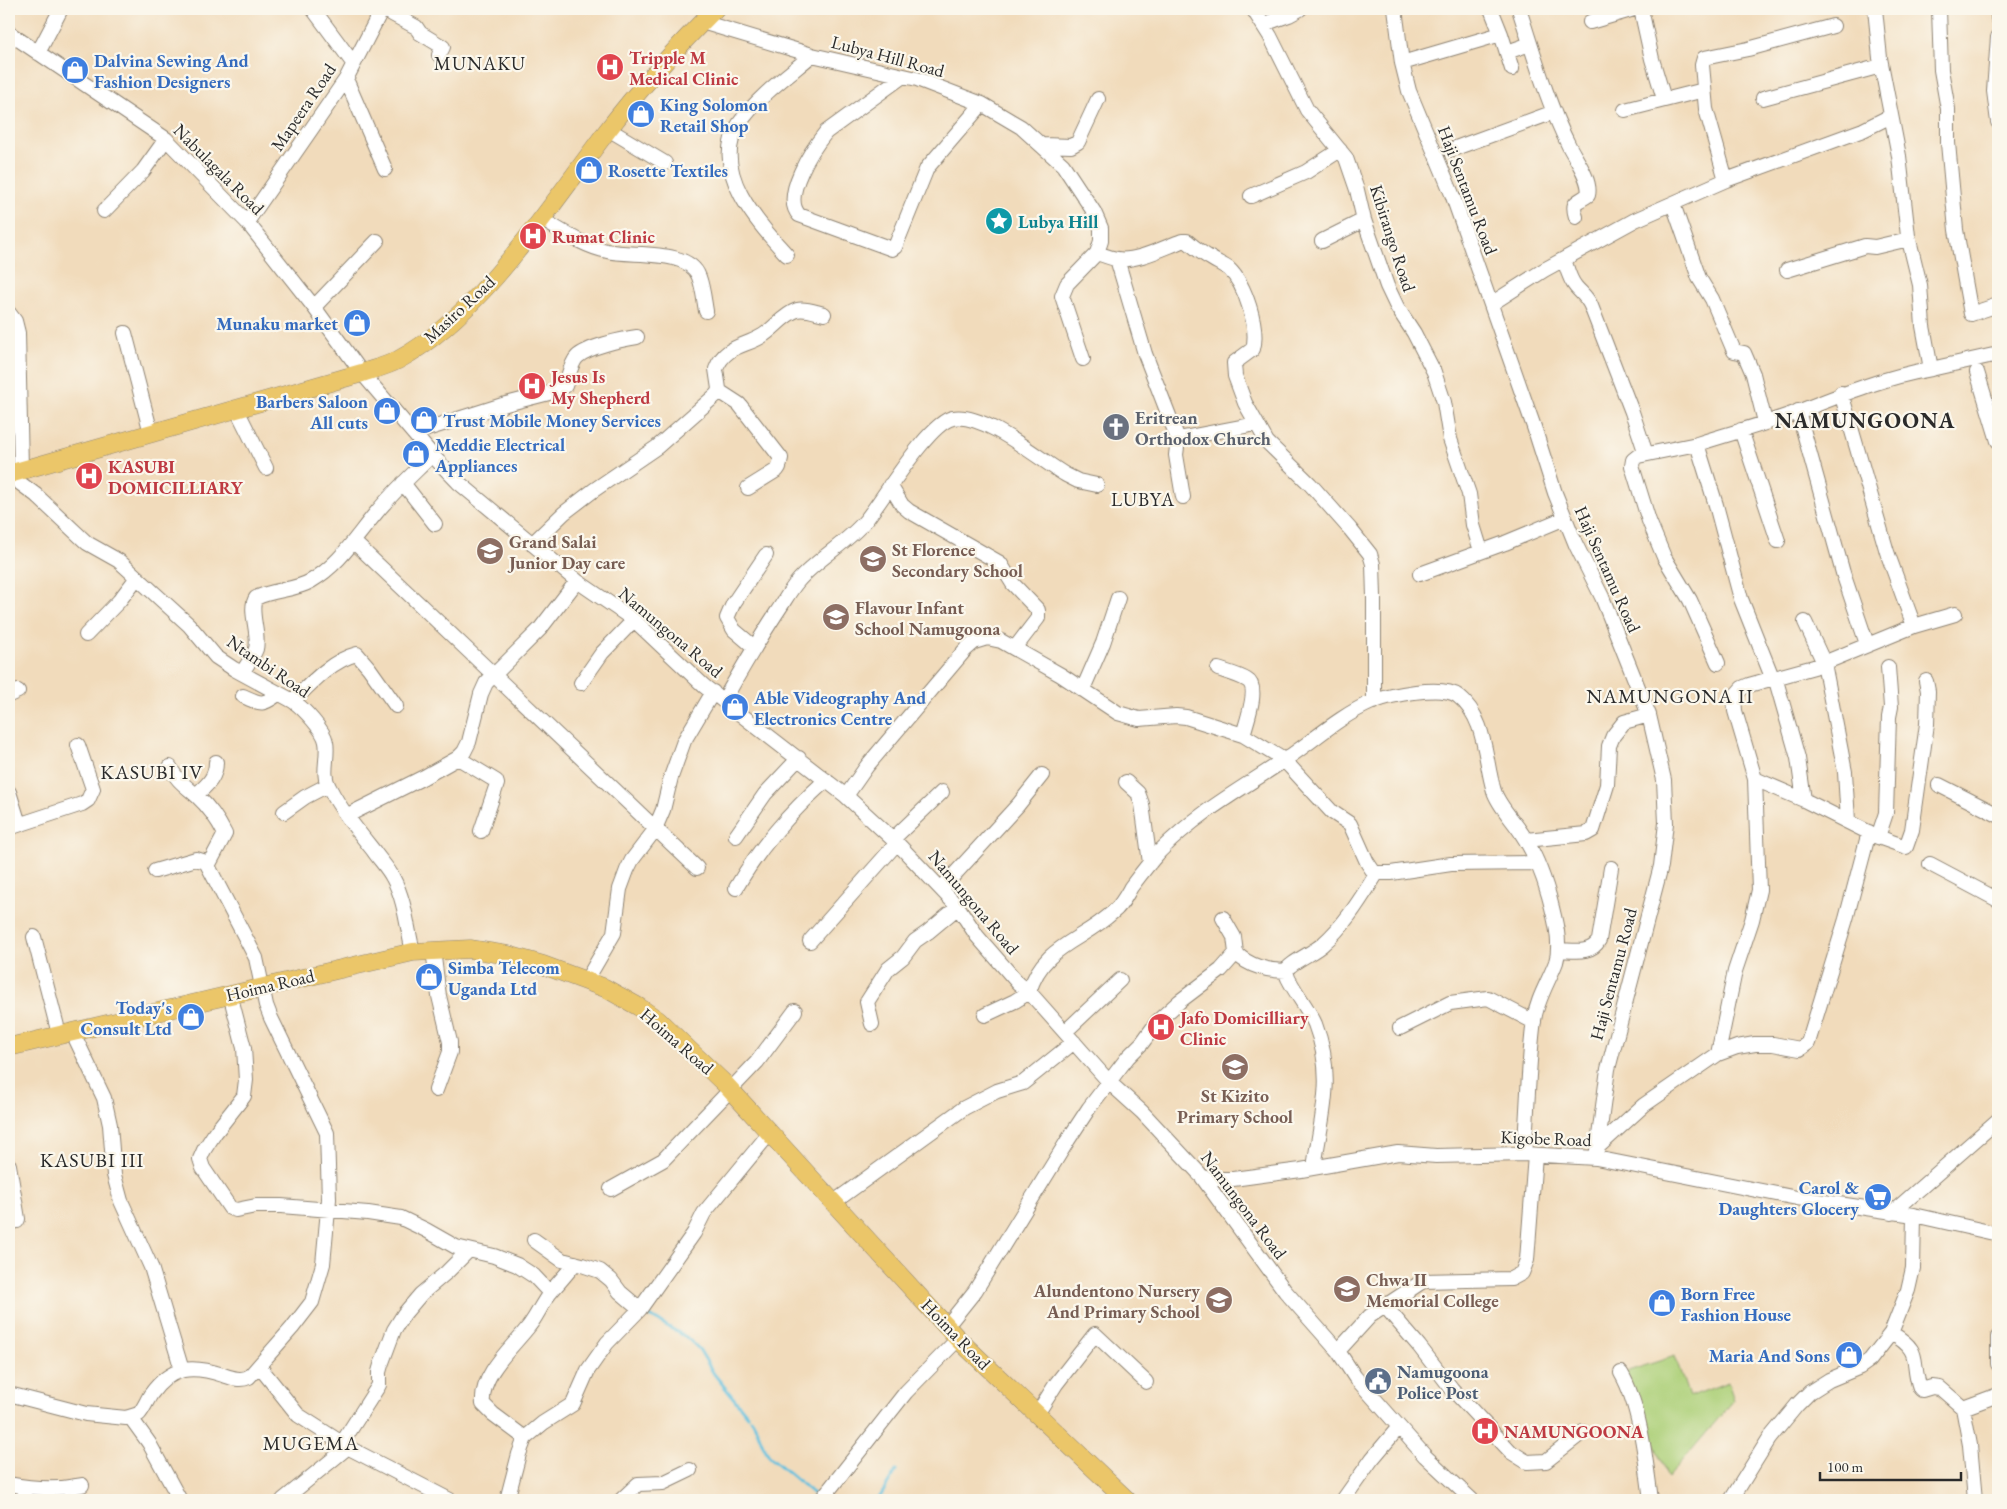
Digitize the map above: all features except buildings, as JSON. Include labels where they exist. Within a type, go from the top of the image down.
[{"type":"main road","name":"Masiro Road","points":[[13,473],[362,373],[396,361],[446,326],[489,282],[541,219],[608,129],[652,76],[715,9]]},
{"type":"main road","name":"Hoima Road","points":[[9,1046],[413,952],[470,949],[492,952],[543,966],[586,981],[623,997],[658,1020],[676,1035],[731,1090],[769,1134],[953,1332],[1127,1500]]},
{"type":"street","points":[[38,53],[61,9]]},
{"type":"street","points":[[313,9],[353,64]]},
{"type":"street","points":[[382,9],[416,27],[420,33],[443,47],[439,55]]},
{"type":"street","name":"Mapeera Road","points":[[247,222],[346,79],[382,9]]},
{"type":"street","name":"Kibirango Road","points":[[1252,9],[1264,24],[1307,110],[1340,150],[1352,173],[1364,220],[1386,286],[1434,372],[1444,402],[1450,439],[1470,494],[1473,525],[1481,551]]},
{"type":"street","points":[[1264,24],[1300,9]]},
{"type":"street","name":"Haji Sentamu Road","points":[[1395,9],[1402,63],[1409,91],[1452,194],[1565,518],[1602,597],[1649,716],[1664,780],[1666,801],[1665,846],[1608,1069],[1597,1152]]},
{"type":"street","points":[[1491,9],[1512,69]]},
{"type":"street","points":[[1519,9],[1539,75],[1568,146],[1584,175],[1589,191],[1588,195],[1576,201],[1574,206],[1576,217]]},
{"type":"street","points":[[1590,22],[1634,9]]},
{"type":"street","points":[[1641,9],[1652,59],[1664,99]]},
{"type":"street","points":[[1875,9],[1881,66],[1898,156],[1909,239],[1920,285],[1923,326],[1931,369]]},
{"type":"street","points":[[1939,9],[1940,54],[1948,109],[1948,143],[1956,230],[1971,314],[1998,305]]},
{"type":"street","points":[[1998,9],[1998,18]]},
{"type":"street","name":"Lubya Hill Road","points":[[702,22],[812,55],[917,79],[982,104],[1021,127],[1063,165],[1098,221],[1101,235],[1097,253]]},
{"type":"street","points":[[1726,180],[1711,130],[1704,90],[1702,61],[1706,56],[1748,49],[1833,26]]},
{"type":"street","name":"Nabulagala Road","points":[[9,34],[166,139],[187,159],[247,222],[314,307],[362,373]]},
{"type":"street","points":[[1402,63],[1500,34]]},
{"type":"street","points":[[1998,37],[1994,91],[1998,122]]},
{"type":"street","points":[[1507,52],[1530,44]]},
{"type":"street","points":[[787,256],[758,223],[745,202],[735,180],[730,162],[730,148],[738,125],[755,104],[812,55]]},
{"type":"street","points":[[1763,98],[1881,66]]},
{"type":"street","points":[[903,76],[826,132],[816,144],[804,164],[796,187],[794,206],[799,215],[892,249],[895,247],[926,168],[982,104]]},
{"type":"street","points":[[346,79],[385,169]]},
{"type":"street","points":[[1625,110],[1704,90]]},
{"type":"street","points":[[1043,145],[1071,146],[1078,142],[1098,99]]},
{"type":"street","points":[[1450,150],[1554,112]]},
{"type":"street","points":[[1491,304],[1564,259],[1635,220],[1726,180],[1863,130],[1891,116]]},
{"type":"street","points":[[608,129],[665,163]]},
{"type":"street","points":[[104,211],[144,171],[166,139]]},
{"type":"street","points":[[1251,196],[1306,172],[1340,150]]},
{"type":"street","points":[[1673,204],[1700,278],[1712,299],[1734,351],[1744,353],[1753,374],[1765,422]]},
{"type":"street","points":[[541,219],[577,241],[606,251],[672,257],[685,262],[694,268],[699,276],[706,311]]},
{"type":"street","points":[[1322,241],[1364,220]]},
{"type":"street","points":[[1786,270],[1857,248],[1875,247],[1909,239]]},
{"type":"street","points":[[1083,359],[1066,312],[1062,292],[1067,284],[1097,253],[1117,259],[1146,254],[1184,241],[1230,270],[1246,297],[1252,315],[1254,346],[1249,353],[1236,360],[1234,366],[1238,388],[1267,442],[1310,484],[1370,554],[1374,597],[1374,702]]},
{"type":"street","points":[[314,307],[377,242]]},
{"type":"street","points":[[1117,259],[1145,354],[1178,440],[1176,455],[1183,498]]},
{"type":"street","points":[[1564,259],[1571,280],[1584,294],[1591,306],[1632,412],[1646,454]]},
{"type":"street","points":[[748,488],[777,470],[780,467],[780,458],[778,452],[739,404],[719,391],[716,368],[725,354],[743,344],[762,337],[789,314],[805,309],[824,314]]},
{"type":"street","points":[[9,313],[18,333],[13,473]]},
{"type":"street","points":[[124,333],[151,433]]},
{"type":"street","points":[[414,433],[506,404],[553,392],[565,386],[577,357],[591,350],[627,338],[637,337]]},
{"type":"street","points":[[1718,664],[1690,600],[1668,565],[1650,521],[1632,466],[1635,458],[1697,444],[1884,380],[1998,354]]},
{"type":"street","points":[[1977,372],[1998,442]]},
{"type":"street","name":"Namungona Road","points":[[362,373],[432,455],[458,482],[577,581],[634,620],[697,680],[846,796],[895,841],[958,907],[977,936],[1018,983],[1029,992],[1110,1083],[1142,1112],[1199,1174],[1285,1291],[1338,1351],[1355,1377],[1425,1456],[1472,1500]]},
{"type":"street","points":[[532,544],[564,513],[656,447],[719,391]]},
{"type":"street","points":[[1841,394],[1887,552],[1914,626]]},
{"type":"street","points":[[236,408],[266,468]]},
{"type":"street","points":[[1798,411],[1843,573],[1867,644]]},
{"type":"street","points":[[586,981],[614,933],[620,889],[632,860],[654,831],[663,810],[671,776],[684,741],[754,647],[798,581],[850,538],[866,520],[915,452],[941,424],[947,420],[959,417],[990,426],[1066,475],[1078,481],[1097,485]]},
{"type":"street","points":[[1178,440],[1256,424]]},
{"type":"street","points":[[1741,430],[1778,541]]},
{"type":"street","points":[[1697,444],[1716,505],[1741,599],[1774,677],[1798,758],[1804,800]]},
{"type":"street","points":[[242,673],[256,650],[256,628],[253,608],[256,598],[300,586],[311,581],[338,561],[378,511],[432,455]]},
{"type":"street","name":"Ntambi Road","points":[[13,473],[87,543],[119,561],[136,579],[189,625],[216,656],[300,706],[325,736],[327,744],[325,774],[328,785],[393,877],[401,898],[413,952]]},
{"type":"street","points":[[404,483],[435,524]]},
{"type":"street","points":[[890,485],[902,505],[910,511],[1000,563],[1013,584],[1038,610],[1040,614],[1038,618],[1015,648]]},
{"type":"street","points":[[1420,574],[1505,543],[1565,518]]},
{"type":"street","points":[[354,542],[697,868]]},
{"type":"street","points":[[754,647],[734,630],[727,618],[733,604],[766,555]]},
{"type":"street","points":[[86,635],[119,601],[136,579]]},
{"type":"street","points":[[348,815],[458,758],[470,742],[481,694],[486,683],[540,629],[577,581]]},
{"type":"street","points":[[1082,689],[1103,643],[1118,598]]},
{"type":"street","points":[[1718,1054],[1737,964],[1752,920],[1758,890],[1755,780],[1735,711],[1734,697],[1742,688],[1824,663],[1914,626],[1955,614]]},
{"type":"street","points":[[581,683],[602,653],[634,620]]},
{"type":"street","points":[[1805,622],[1824,663],[1845,772],[1848,820]]},
{"type":"street","points":[[846,796],[867,766],[965,650],[974,642],[987,638],[1001,641],[1015,648],[1118,713],[1131,718],[1186,717],[1243,735],[1284,760],[1332,812],[1350,824],[1372,871],[1391,873],[1451,864],[1536,863]]},
{"type":"street","points":[[464,650],[486,683]]},
{"type":"street","points":[[293,701],[324,673],[345,658],[357,654],[396,706]]},
{"type":"street","points":[[1597,1152],[1644,1105],[1718,1054],[1737,1047],[1755,1044],[1773,1044],[1800,1049],[1808,1043],[1874,834],[1886,813],[1889,717],[1891,708],[1888,667]]},
{"type":"street","points":[[1218,669],[1247,680],[1252,684],[1252,701],[1243,735]]},
{"type":"street","points":[[1755,780],[1804,800],[1874,834],[1906,847],[1912,830],[1927,724],[1928,691],[1926,681]]},
{"type":"street","points":[[985,1015],[1029,992],[1034,977],[1045,961],[1111,915],[1160,851],[1202,814],[1284,760],[1337,721],[1374,702],[1419,692],[1444,691],[1454,694],[1462,700],[1480,727],[1496,796],[1526,840],[1536,863],[1550,900],[1558,950],[1557,960],[1542,994],[1534,1022],[1527,1260],[1522,1273],[1511,1279],[1423,1281],[1370,1316],[1338,1351]]},
{"type":"street","points":[[243,696],[259,703],[264,703],[278,694]]},
{"type":"street","points":[[1526,840],[1580,835],[1593,830],[1607,786],[1609,746],[1613,736],[1624,722],[1649,716]]},
{"type":"street","points":[[9,792],[14,826],[73,807],[88,800],[93,789],[78,745]]},
{"type":"street","points":[[458,758],[496,781],[497,784],[481,831]]},
{"type":"street","points":[[736,836],[765,794],[799,758]]},
{"type":"street","points":[[196,795],[211,782],[216,772],[216,762]]},
{"type":"street","points":[[170,767],[182,784],[196,795],[221,824],[225,834],[209,864]]},
{"type":"street","points":[[940,889],[1018,805],[1042,775]]},
{"type":"street","points":[[736,888],[764,844],[788,816],[826,780]]},
{"type":"street","points":[[1126,782],[1138,793],[1142,804],[1150,863]]},
{"type":"street","points":[[284,812],[328,785]]},
{"type":"street","points":[[1939,785],[1998,815]]},
{"type":"street","points":[[810,941],[895,841],[942,792]]},
{"type":"street","points":[[9,1394],[86,1414],[131,1418],[139,1414],[150,1395],[171,1373],[191,1368],[239,1380],[249,1377],[312,1302],[323,1264],[328,1209],[327,1133],[278,1035],[266,1005],[256,958],[209,864],[196,859],[154,871]]},
{"type":"street","points":[[1930,864],[1998,900]]},
{"type":"street","points":[[1558,950],[1588,950],[1596,945],[1599,940],[1611,868]]},
{"type":"street","points":[[1314,1168],[1324,1113],[1326,1090],[1324,1056],[1314,1024],[1288,978],[1286,971],[1290,965],[1309,956],[1334,934],[1377,873]]},
{"type":"street","points":[[872,1024],[867,1002],[888,969],[903,957],[914,941],[958,907]]},
{"type":"street","points":[[1223,918],[1234,937],[1236,953],[1246,961],[1257,966],[1273,971],[1286,971]]},
{"type":"street","points":[[34,937],[66,1033],[104,1098],[110,1125],[114,1174],[121,1201],[151,1267],[182,1370]]},
{"type":"street","points":[[432,950],[439,996],[450,1042],[450,1052],[436,1090]]},
{"type":"street","points":[[821,1500],[953,1332],[980,1283],[1089,1108],[1158,1021],[1180,1000],[1221,970],[1236,953]]},
{"type":"street","points":[[834,1202],[964,1108],[997,1091],[1023,1083],[1069,1037],[1120,980]]},
{"type":"street","points":[[230,994],[244,1048],[246,1080],[244,1096],[211,1138],[200,1162],[228,1206],[233,1210],[261,1206],[328,1209],[368,1212],[401,1218],[456,1247],[494,1256],[517,1265],[534,1276],[550,1293]]},
{"type":"street","points":[[1400,1028],[1450,1003],[1488,998],[1534,1022]]},
{"type":"street","points":[[611,1189],[664,1160],[757,1062],[795,1011]]},
{"type":"street","points":[[1892,1213],[1998,1120]]},
{"type":"street","points":[[510,1500],[518,1454],[525,1438],[572,1404],[588,1370],[607,1344],[640,1309],[694,1233],[704,1213],[769,1134]]},
{"type":"street","name":"Kigobe Road","points":[[1199,1174],[1206,1179],[1233,1179],[1314,1168],[1398,1153],[1436,1156],[1597,1152],[1797,1198],[1914,1216],[1998,1234]]},
{"type":"street","points":[[9,1165],[18,1218],[17,1221],[9,1222]]},
{"type":"street","points":[[1731,1500],[1768,1439],[1797,1405],[1810,1392],[1829,1380],[1860,1367],[1870,1360],[1891,1333],[1908,1290],[1913,1268],[1914,1216]]},
{"type":"street","points":[[534,1240],[562,1260],[600,1271],[640,1309]]},
{"type":"street","points":[[282,1500],[345,1445],[380,1385],[379,1372],[381,1365],[394,1330],[404,1314],[421,1294],[468,1251]]},
{"type":"street","points":[[525,1438],[493,1414],[483,1404],[483,1400],[491,1373],[504,1353],[531,1324],[550,1293],[574,1263]]},
{"type":"street","points":[[1384,1305],[1452,1389],[1511,1452],[1527,1462],[1546,1461],[1583,1432]]},
{"type":"street","points":[[1891,1333],[1911,1349],[1916,1361],[1920,1388],[1922,1390],[1932,1387],[1940,1388],[1963,1408],[1970,1445],[1974,1500]]},
{"type":"street","points":[[1037,1414],[1056,1384],[1095,1334],[1146,1382]]},
{"type":"street","points":[[1998,1337],[1998,1364]]},
{"type":"street","points":[[259,1366],[298,1415],[345,1445],[423,1488],[450,1500]]},
{"type":"street","points":[[1621,1372],[1633,1402],[1645,1454],[1651,1500]]},
{"type":"street","points":[[1963,1408],[1998,1395]]},
{"type":"street","points":[[131,1418],[149,1443],[180,1500]]},
{"type":"street","points":[[1343,1500],[1372,1459],[1399,1427]]},
{"type":"street","points":[[621,1500],[634,1486],[656,1482],[663,1483],[690,1470]]},
{"type":"street","points":[[9,1484],[25,1494],[82,1485]]},
{"type":"green space","points":[[1675,1356],[1689,1397],[1728,1382],[1734,1400],[1668,1478],[1625,1372]]},
{"type":"waterway","points":[[643,1312],[686,1337],[699,1349],[714,1374],[748,1416]]},
{"type":"waterway","points":[[751,1419],[770,1457],[816,1496]]},
{"type":"waterway","points":[[878,1500],[896,1471]]},
{"type":"place","name":"Tripple M Medical Clinic","points":[[610,67]]},
{"type":"place","name":"Dalvina Sewing And Fashion Designers","points":[[75,70]]},
{"type":"place","name":"King Solomon Retail Shop","points":[[641,114]]},
{"type":"place","name":"Rosette Textiles","points":[[589,170]]},
{"type":"place","name":"Lubya Hill","points":[[999,221]]},
{"type":"place","name":"Rumat Clinic","points":[[533,236]]},
{"type":"place","name":"Munaku market","points":[[357,323]]},
{"type":"place","name":"Jesus Is My Shepherd","points":[[532,386]]},
{"type":"place","name":"Barbers Saloon All cuts","points":[[387,411]]},
{"type":"place","name":"Trust Mobile Money Services","points":[[424,420]]},
{"type":"place","name":"Eritrean Orthodox Church","points":[[1116,427]]},
{"type":"place","name":"Meddie Electrical Appliances","points":[[416,454]]},
{"type":"place","name":"KASUBI DOMICILLIARY","points":[[89,476]]},
{"type":"place","name":"Grand Salai Junior Day care","points":[[490,551]]},
{"type":"place","name":"St Florence Secondary School","points":[[873,559]]},
{"type":"place","name":"Flavour Infant School Namugoona","points":[[836,617]]},
{"type":"place","name":"Able Videography And Electronics Centre","points":[[735,707]]},
{"type":"place","name":"Simba Telecom Uganda Ltd","points":[[429,977]]},
{"type":"place","name":"Today's Consult Ltd","points":[[191,1017]]},
{"type":"place","name":"Jafo Domicilliary Clinic","points":[[1161,1027]]},
{"type":"place","name":"St Kizito Primary School","points":[[1235,1067]]},
{"type":"place","name":"Carol & Daughters Glocery","points":[[1878,1197]]},
{"type":"place","name":"Chwa II Memorial College","points":[[1347,1289]]},
{"type":"place","name":"Alundentono Nursery And Primary School","points":[[1219,1300]]},
{"type":"place","name":"Born Free Fashion House","points":[[1662,1303]]},
{"type":"place","name":"Maria And Sons","points":[[1849,1355]]},
{"type":"place","name":"Namugoona Police Post","points":[[1378,1381]]},
{"type":"place","name":"NAMUNGOONA","points":[[1485,1431]]},
{"type":"district","name":"MUNAKU","points":[[480,63]]},
{"type":"district","name":"NAMUNGOONA","points":[[1865,420]]},
{"type":"district","name":"LUBYA","points":[[1143,499]]},
{"type":"district","name":"NAMUNGONA II","points":[[1670,696]]},
{"type":"district","name":"KASUBI IV","points":[[152,772]]},
{"type":"district","name":"KASUBI III","points":[[92,1160]]},
{"type":"district","name":"MUGEMA","points":[[311,1443]]}]
